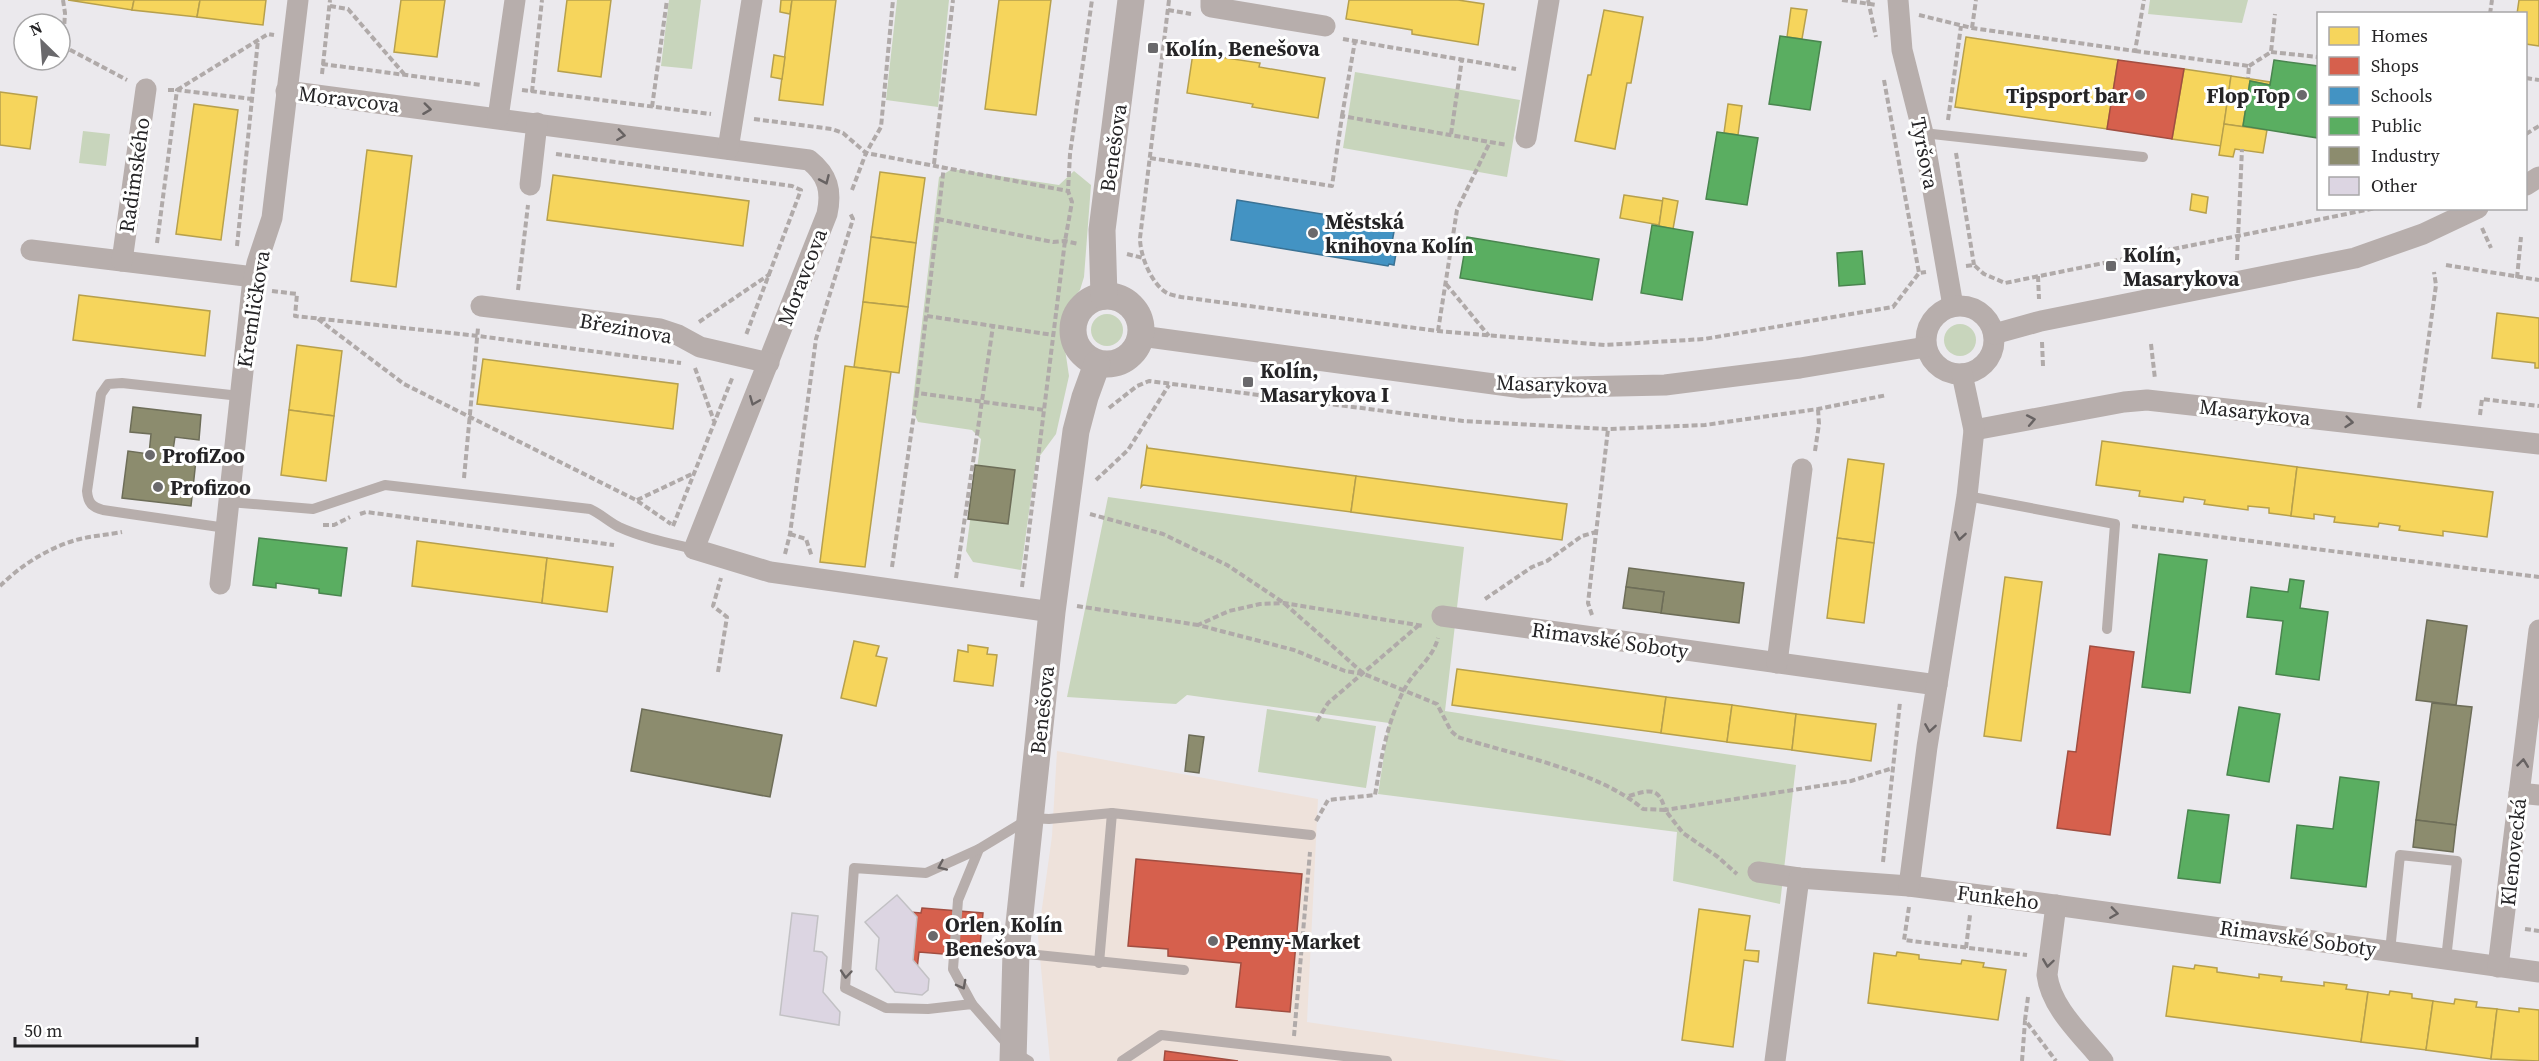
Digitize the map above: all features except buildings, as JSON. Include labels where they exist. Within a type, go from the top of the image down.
[{"type":"street","name":"Kremličkova","points":[[220,584],[253,283],[272,218],[298,0]]},
{"type":"street","points":[[498,118],[515,0]]},
{"type":"street","points":[[728,149],[752,0]]},
{"type":"street","name":"Benešova","points":[[1104,296],[1102,248],[1104,213],[1131,0]]},
{"type":"street","points":[[1526,138],[1548,0]]},
{"type":"street","name":"Tyršova","points":[[1898,5],[1902,50],[1923,133],[1953,306]]},
{"type":"street","points":[[1207,8],[1328,32]]},
{"type":"street","name":"Radimského","points":[[122,261],[146,90]]},
{"type":"street","name":"Moravcova","points":[[286,91],[809,160],[818,168],[827,180],[830,197],[827,214],[769,363],[687,547]]},
{"type":"street","points":[[530,185],[537,123]]},
{"type":"street","points":[[1994,334],[2041,321],[2355,258],[2423,234],[2474,210]]},
{"type":"street","name":"Radimského","points":[[31,250],[122,261],[253,283]]},
{"type":"street","points":[[1104,296],[1124,300],[1133,307],[1142,325],[1142,336],[1133,353],[1125,360],[1116,364],[1097,364],[1081,353],[1076,345],[1073,327],[1075,317],[1087,303],[1104,296]]},
{"type":"street","name":"Březinova","points":[[481,306],[660,329],[678,335],[700,347],[769,363]]},
{"type":"street","points":[[1953,306],[1964,306],[1983,315],[1994,334],[1990,356],[1983,365],[1962,374],[1952,373],[1935,364],[1926,347],[1929,326],[1935,316],[1953,306]]},
{"type":"street","name":"Masarykova","points":[[1142,336],[1523,388],[1665,385],[1800,368],[1926,347]]},
{"type":"street","name":"Benešova","points":[[1019,1058],[1016,952],[1030,818],[1063,609],[1078,423],[1097,364]]},
{"type":"street","points":[[1909,886],[1967,496],[1974,430],[1962,374]]},
{"type":"street","name":"Masarykova","points":[[1974,430],[2124,402],[2157,401],[2539,444]]},
{"type":"street","points":[[1778,663],[1802,469]]},
{"type":"street","points":[[687,547],[770,572],[1021,608],[1063,609]]},
{"type":"street","name":"Rimavské Soboty","points":[[1441,623],[1593,637],[1937,686]]},
{"type":"street","name":"Klenovecká","points":[[2498,967],[2529,794],[2539,630]]},
{"type":"street","name":"Funkeho","points":[[1758,872],[1800,878],[1909,886],[2056,905],[2047,975],[2048,986],[2053,1000],[2103,1061]]},
{"type":"street","points":[[1775,1061],[1800,878]]},
{"type":"street","name":"Rimavské Soboty","points":[[2056,905],[2539,972]]},
{"type":"lane","points":[[1923,133],[2143,158]]},
{"type":"lane","points":[[226,528],[103,510],[93,507],[89,502],[87,491],[101,394],[104,388],[116,382],[240,396]]},
{"type":"lane","points":[[229,502],[323,508],[385,485],[590,509],[602,514],[616,526],[687,547]]},
{"type":"lane","points":[[1967,496],[2115,524],[2107,629]]},
{"type":"lane","points":[[1099,963],[1112,813]]},
{"type":"lane","points":[[972,1004],[928,1010],[886,1008],[845,988],[854,868],[926,873],[979,849],[1030,818],[1049,819],[1112,813],[1311,835]]},
{"type":"lane","points":[[979,849],[958,900],[953,969],[972,1004],[1019,1058]]},
{"type":"lane","points":[[2390,951],[2400,855],[2457,861],[2446,959]]},
{"type":"lane","points":[[1016,952],[1099,963],[1184,970]]},
{"type":"lane","points":[[1122,1061],[1161,1035],[1387,1061]]},
{"type":"path","points":[[63,0],[65,13],[63,46],[146,90],[177,90],[252,99]]},
{"type":"path","points":[[320,95],[330,0]]},
{"type":"path","points":[[532,92],[542,0]]},
{"type":"path","points":[[652,107],[667,0]]},
{"type":"path","points":[[850,195],[866,153],[881,127],[893,0]]},
{"type":"path","points":[[933,164],[953,0]]},
{"type":"path","points":[[1021,608],[1053,335],[1072,202],[1068,192],[1070,154],[1092,0]]},
{"type":"path","points":[[1169,0],[1140,237],[1144,258],[1155,280],[1166,292],[1181,297],[1489,336],[1605,345],[1704,339],[1893,307],[1919,273],[1974,265],[1984,274],[2005,283],[2366,210]]},
{"type":"path","points":[[1842,0],[1898,5],[1972,28],[2248,66],[2271,52],[2317,57]]},
{"type":"path","points":[[1972,28],[1976,0]]},
{"type":"path","points":[[2135,51],[2144,0]]},
{"type":"path","points":[[1869,2],[1876,39]]},
{"type":"path","points":[[330,6],[348,9],[405,75]]},
{"type":"path","points":[[1168,10],[1207,8]]},
{"type":"path","points":[[2271,52],[2275,14]]},
{"type":"path","points":[[1328,32],[1355,41],[1538,73]]},
{"type":"path","points":[[177,90],[268,34],[293,39]]},
{"type":"path","points":[[236,257],[258,40]]},
{"type":"path","points":[[1150,158],[1332,186],[1355,41]]},
{"type":"path","points":[[1451,134],[1461,59]]},
{"type":"path","points":[[322,64],[832,129],[843,133],[866,153],[944,166],[1068,192]]},
{"type":"path","points":[[2248,66],[2248,78]]},
{"type":"path","points":[[1883,74],[1919,273]]},
{"type":"path","points":[[157,246],[177,90]]},
{"type":"path","points":[[1342,116],[1524,148],[1526,138]]},
{"type":"path","points":[[1438,331],[1457,210],[1490,142]]},
{"type":"path","points":[[2235,282],[2242,149]]},
{"type":"path","points":[[534,151],[792,186],[801,190],[735,370],[673,526]]},
{"type":"path","points":[[891,574],[917,393],[944,166]]},
{"type":"path","points":[[518,293],[530,185]]},
{"type":"path","points":[[781,572],[790,534],[816,339],[853,219],[846,206]]},
{"type":"path","points":[[938,219],[1053,242],[1065,241],[1102,248],[1144,258]]},
{"type":"path","points":[[2517,278],[2521,237]]},
{"type":"path","points":[[2446,265],[2539,280]]},
{"type":"path","points":[[2416,430],[2436,285],[2434,273]]},
{"type":"path","points":[[678,335],[770,274]]},
{"type":"path","points":[[253,283],[297,294],[295,316],[478,336],[682,363]]},
{"type":"path","points":[[1446,283],[1489,336]]},
{"type":"path","points":[[462,494],[481,306]]},
{"type":"path","points":[[927,316],[1053,335]]},
{"type":"path","points":[[318,319],[404,384],[636,501],[673,526],[687,547]]},
{"type":"path","points":[[956,582],[993,326]]},
{"type":"path","points":[[2151,345],[2157,401]]},
{"type":"path","points":[[704,366],[693,365],[714,422]]},
{"type":"path","points":[[1089,486],[1128,450],[1169,385],[1149,381],[1137,386],[1110,406],[1105,414]]},
{"type":"path","points":[[917,393],[1045,410]]},
{"type":"path","points":[[2477,437],[2482,399],[2539,406]]},
{"type":"path","points":[[1802,469],[1813,467],[1819,424],[1818,409]]},
{"type":"path","points":[[1593,637],[1593,616],[1588,603],[1608,429]]},
{"type":"path","points":[[636,501],[694,474]]},
{"type":"path","points":[[1088,504],[1087,513],[1135,525],[1185,543],[1250,579],[1284,603],[1364,674]]},
{"type":"path","points":[[318,525],[334,525],[366,512],[615,546]]},
{"type":"path","points":[[0,586],[11,574],[41,555],[75,540],[154,526],[156,517]]},
{"type":"path","points":[[2115,524],[2539,577]]},
{"type":"path","points":[[1198,625],[1229,611],[1260,604],[1284,603],[1419,625],[1441,623],[1493,595],[1582,536],[1596,532]]},
{"type":"path","points":[[790,534],[806,539],[816,565]]},
{"type":"path","points":[[718,672],[727,617],[713,606],[722,574]]},
{"type":"path","points":[[1063,609],[1198,625],[1294,650],[1345,670],[1364,674],[1437,704],[1451,731],[1458,737],[1552,764],[1628,796],[1643,809],[1665,810],[1851,781],[1893,768]]},
{"type":"path","points":[[1293,1051],[1311,835],[1320,811],[1328,800],[1375,795],[1389,726],[1403,691],[1413,674],[1434,652],[1441,623]]},
{"type":"path","points":[[1317,721],[1328,704],[1419,625]]},
{"type":"path","points":[[1880,884],[1901,693]]},
{"type":"path","points":[[1628,796],[1644,791],[1654,792],[1662,797],[1665,810],[1683,833],[1718,857],[1747,883],[1755,884],[1758,872]]},
{"type":"path","points":[[1920,905],[1910,904],[1904,939],[2033,956]]},
{"type":"path","points":[[1966,948],[1970,911]]},
{"type":"path","points":[[2022,1061],[2029,988]]},
{"type":"path","points":[[2025,1020],[2056,1061]]},
{"type":"shaded area","points":[[1057,751],[1318,799],[1307,1022],[1567,1061],[1050,1061],[1038,937],[1052,836]]},
{"type":"green space","points":[[669,0],[701,0],[692,69],[661,66]]},
{"type":"green space","points":[[897,0],[949,0],[938,107],[886,100]]},
{"type":"green space","points":[[2150,0],[2248,0],[2242,23],[2148,14]]},
{"type":"green space","points":[[1355,72],[1520,100],[1507,177],[1343,148]]},
{"type":"green space","points":[[83,131],[110,134],[106,166],[79,163]]},
{"type":"green space","points":[[952,169],[1059,185],[1074,171],[1091,185],[1084,277],[1080,290],[1067,305],[1061,322],[1069,376],[1056,434],[1036,461],[1021,570],[973,562],[966,551],[981,439],[972,430],[918,422],[912,409],[939,177]]},
{"type":"green space","points":[[1107,314],[1118,319],[1123,330],[1118,341],[1107,346],[1096,341],[1091,330],[1096,319]]},
{"type":"green space","points":[[1960,324],[1971,329],[1976,340],[1971,351],[1960,356],[1949,351],[1944,340],[1949,329]]},
{"type":"green space","points":[[1108,497],[1464,547],[1445,711],[1796,765],[1780,904],[1673,881],[1677,832],[1378,794],[1389,723],[1187,695],[1176,704],[1067,697]]},
{"type":"green space","points":[[1267,709],[1376,726],[1366,788],[1258,772]]},
{"type":"place","name":"Kolín, Benešova","points":[[1153,48]]},
{"type":"place","name":"Tipsport bar","points":[[2140,95]]},
{"type":"place","name":"Flop Top","points":[[2302,95]]},
{"type":"place","name":"Městská knihovna Kolín","points":[[1313,233]]},
{"type":"place","name":"Kolín, Masarykova","points":[[2111,266]]},
{"type":"place","name":"Kolín, Masarykova I","points":[[1248,382]]},
{"type":"place","name":"ProfiZoo","points":[[150,455]]},
{"type":"place","name":"Profizoo","points":[[158,487]]},
{"type":"place","name":"Orlen, Kolín Benešova","points":[[933,936]]},
{"type":"place","name":"Penny-Market","points":[[1213,941]]}]
